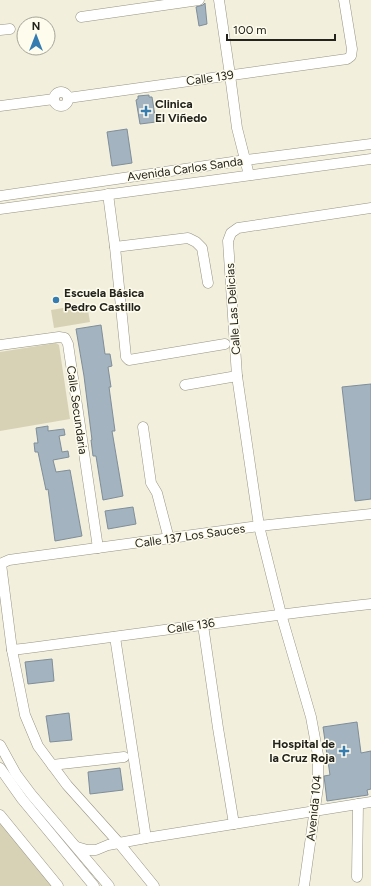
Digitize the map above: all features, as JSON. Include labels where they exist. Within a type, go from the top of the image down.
[{"type":"street","points":[[81,18],[199,0]]},
{"type":"street","points":[[219,0],[237,128],[249,175]]},
{"type":"street","name":"Calle 139","points":[[0,106],[54,99],[55,103],[62,106],[67,103],[68,98],[347,59],[350,56],[352,49],[344,0]]},
{"type":"street","name":"Avenida Carlos Sanda","points":[[0,196],[246,160],[371,144]]},
{"type":"street","name":"Avenida Carlos Sanda","points":[[0,209],[371,159]]},
{"type":"street","points":[[108,194],[115,246],[126,357],[129,360],[225,344]]},
{"type":"street","name":"Calle Las Delicias","points":[[259,526],[237,376],[228,240],[231,233],[238,228],[371,208]]},
{"type":"street","points":[[115,246],[188,238],[196,242],[202,248],[208,283]]},
{"type":"street","name":"Calle Secundaria","points":[[0,345],[59,337],[65,338],[68,344],[98,548]]},
{"type":"street","points":[[185,385],[237,376]]},
{"type":"street","points":[[143,427],[151,484],[157,493],[169,539]]},
{"type":"street","name":"Calle 137 Los Sauces","points":[[2,561],[259,526],[371,514]]},
{"type":"street","name":"Avenida 104","points":[[259,526],[281,614],[311,717],[317,749],[318,788],[304,886]]},
{"type":"street","points":[[2,561],[12,650],[25,715],[38,746],[67,785],[119,843],[154,886]]},
{"type":"street","name":"Calle 136","points":[[12,650],[281,614],[371,604]]},
{"type":"street","points":[[203,624],[234,824]]},
{"type":"street","points":[[115,637],[146,838]]},
{"type":"street","points":[[0,745],[16,774],[31,794],[109,886]]},
{"type":"street","points":[[52,765],[124,756]]},
{"type":"street","points":[[0,768],[22,799],[94,886]]},
{"type":"street","points":[[77,847],[87,850],[96,850],[119,843],[146,838],[371,802]]},
{"type":"street","points":[[357,877],[358,804]]},
{"type":"street","points":[[0,815],[58,886]]},
{"type":"street","points":[[94,886],[89,874],[89,862],[96,850]]},
{"type":"shaded area","points":[[87,304],[90,322],[54,328],[51,310]]},
{"type":"shaded area","points":[[56,343],[59,345],[70,419],[0,431],[0,352]]},
{"type":"shaded area","points":[[0,823],[53,886],[0,886]]},
{"type":"building","points":[[205,3],[207,24],[199,26],[196,7]]},
{"type":"building","name":"Clinica El Viñedo","points":[[149,95],[149,97],[152,97],[156,122],[140,124],[136,100],[138,99],[138,96]]},
{"type":"building","points":[[127,129],[132,163],[112,166],[107,132]]},
{"type":"building","points":[[101,325],[105,354],[110,354],[112,366],[108,367],[115,431],[112,431],[123,496],[103,500],[96,456],[93,456],[84,376],[76,329]]},
{"type":"building","points":[[371,384],[371,499],[355,501],[342,387]]},
{"type":"building","points":[[48,426],[48,431],[64,429],[65,435],[59,436],[62,452],[68,451],[69,457],[53,460],[56,472],[70,470],[82,536],[55,541],[48,489],[46,490],[38,452],[35,452],[34,443],[38,443],[36,428]]},
{"type":"building","points":[[133,507],[136,524],[108,529],[105,511]]},
{"type":"building","points":[[52,659],[54,681],[28,684],[25,662]]},
{"type":"building","points":[[69,713],[72,740],[50,742],[46,716]]},
{"type":"building","name":"Hospital de la Cruz Roja","points":[[357,722],[361,753],[371,751],[371,789],[367,790],[368,795],[327,801],[324,776],[330,775],[323,727]]},
{"type":"building","points":[[120,768],[123,790],[90,794],[88,772]]},
{"type":"place","name":"Clinica El Viñedo","points":[[146,111]]},
{"type":"place","name":"Escuela Básica Pedro Castillo","points":[[56,300]]},
{"type":"place","name":"Hospital de la Cruz Roja","points":[[344,751]]}]
